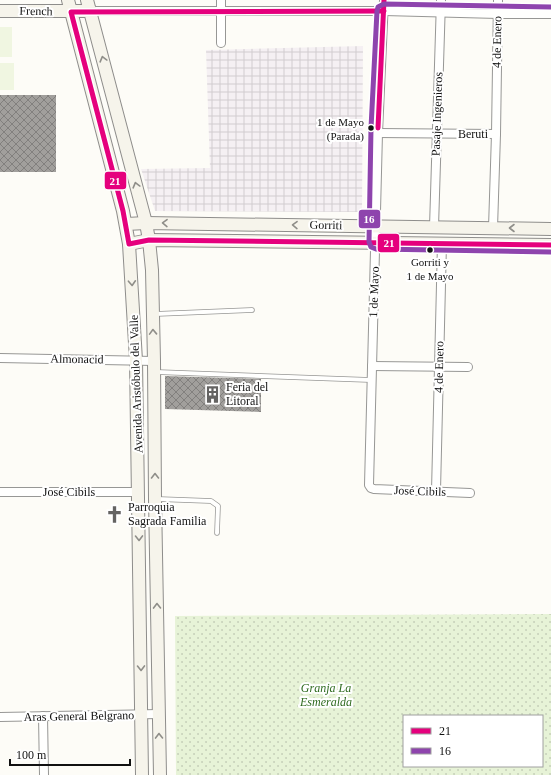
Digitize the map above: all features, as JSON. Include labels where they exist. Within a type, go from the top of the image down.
[{"type":"main road","name":"Avenida Aristóbulo del Valle","points":[[68,0],[130,244],[136,360],[142,775]]},
{"type":"main road","name":"Avenida Aristóbulo del Valle","points":[[89,6],[146,223],[152,270],[160,775]]},
{"type":"main road","name":"French","points":[[0,11],[71,12],[89,6]]},
{"type":"main road","name":"Gorriti","points":[[126,224],[146,223],[551,229]]},
{"type":"main road","name":"Gorriti","points":[[130,244],[149,240],[551,245]]},
{"type":"street","points":[[221,0],[221,43]]},
{"type":"street","name":"1 de Mayo","points":[[371,488],[369,485],[378,133],[384,0]]},
{"type":"street","name":"Pasaje Ingenieros","points":[[434,227],[441,0]]},
{"type":"street","name":"4 de Enero","points":[[493,228],[498,0]]},
{"type":"street","name":"French","points":[[89,6],[221,11],[384,11],[551,14]]},
{"type":"street","name":"Beruti","points":[[378,133],[496,134]]},
{"type":"street","name":"4 de Enero","points":[[436,491],[442,243]]},
{"type":"street","name":"Almonacid","points":[[0,358],[136,360],[154,366]]},
{"type":"street","points":[[372,366],[439,368],[468,367]]},
{"type":"street","name":"José Cibils","points":[[371,488],[470,493]]},
{"type":"street","name":"José Cibils","points":[[0,492],[138,492]]},
{"type":"street","name":"Aras General Belgrano","points":[[0,717],[159,714]]},
{"type":"street","points":[[43,716],[44,775]]},
{"type":"lane","points":[[153,314],[252,310]]},
{"type":"lane","points":[[154,366],[372,380]]},
{"type":"lane","points":[[155,499],[211,501],[216,503],[218,506],[217,533]]},
{"type":"shaded area","points":[[363,46],[362,212],[155,211],[141,169],[210,168],[206,50]]},
{"type":"green space","points":[[0,27],[12,27],[12,57],[0,57]]},
{"type":"green space","points":[[0,63],[14,63],[14,90],[0,90]]},
{"type":"green space","name":"Granja La Esmeralda","points":[[551,614],[551,775],[176,775],[175,616]]},
{"type":"building","points":[[0,95],[56,95],[56,172],[0,172]]},
{"type":"building","name":"Feria del Litoral","points":[[165,376],[261,379],[261,412],[165,409]]},
{"type":"transit line","name":"21","points":[[378,128],[384,0]]},
{"type":"transit line","name":"16","points":[[551,7],[384,4],[378,7],[371,128],[369,242],[371,247],[376,249],[551,252]]},
{"type":"transit line","name":"21","points":[[384,11],[71,12],[123,211],[129,244],[149,240],[551,245]]},
{"type":"place","name":"1 de Mayo (Parada)","points":[[371,128]]},
{"type":"place","name":"Gorriti y 1 de Mayo","points":[[430,250]]},
{"type":"place","name":"Feria del Litoral","points":[[213,394]]},
{"type":"place","name":"Parroquia Sagrada Familia","points":[[115,514]]}]
